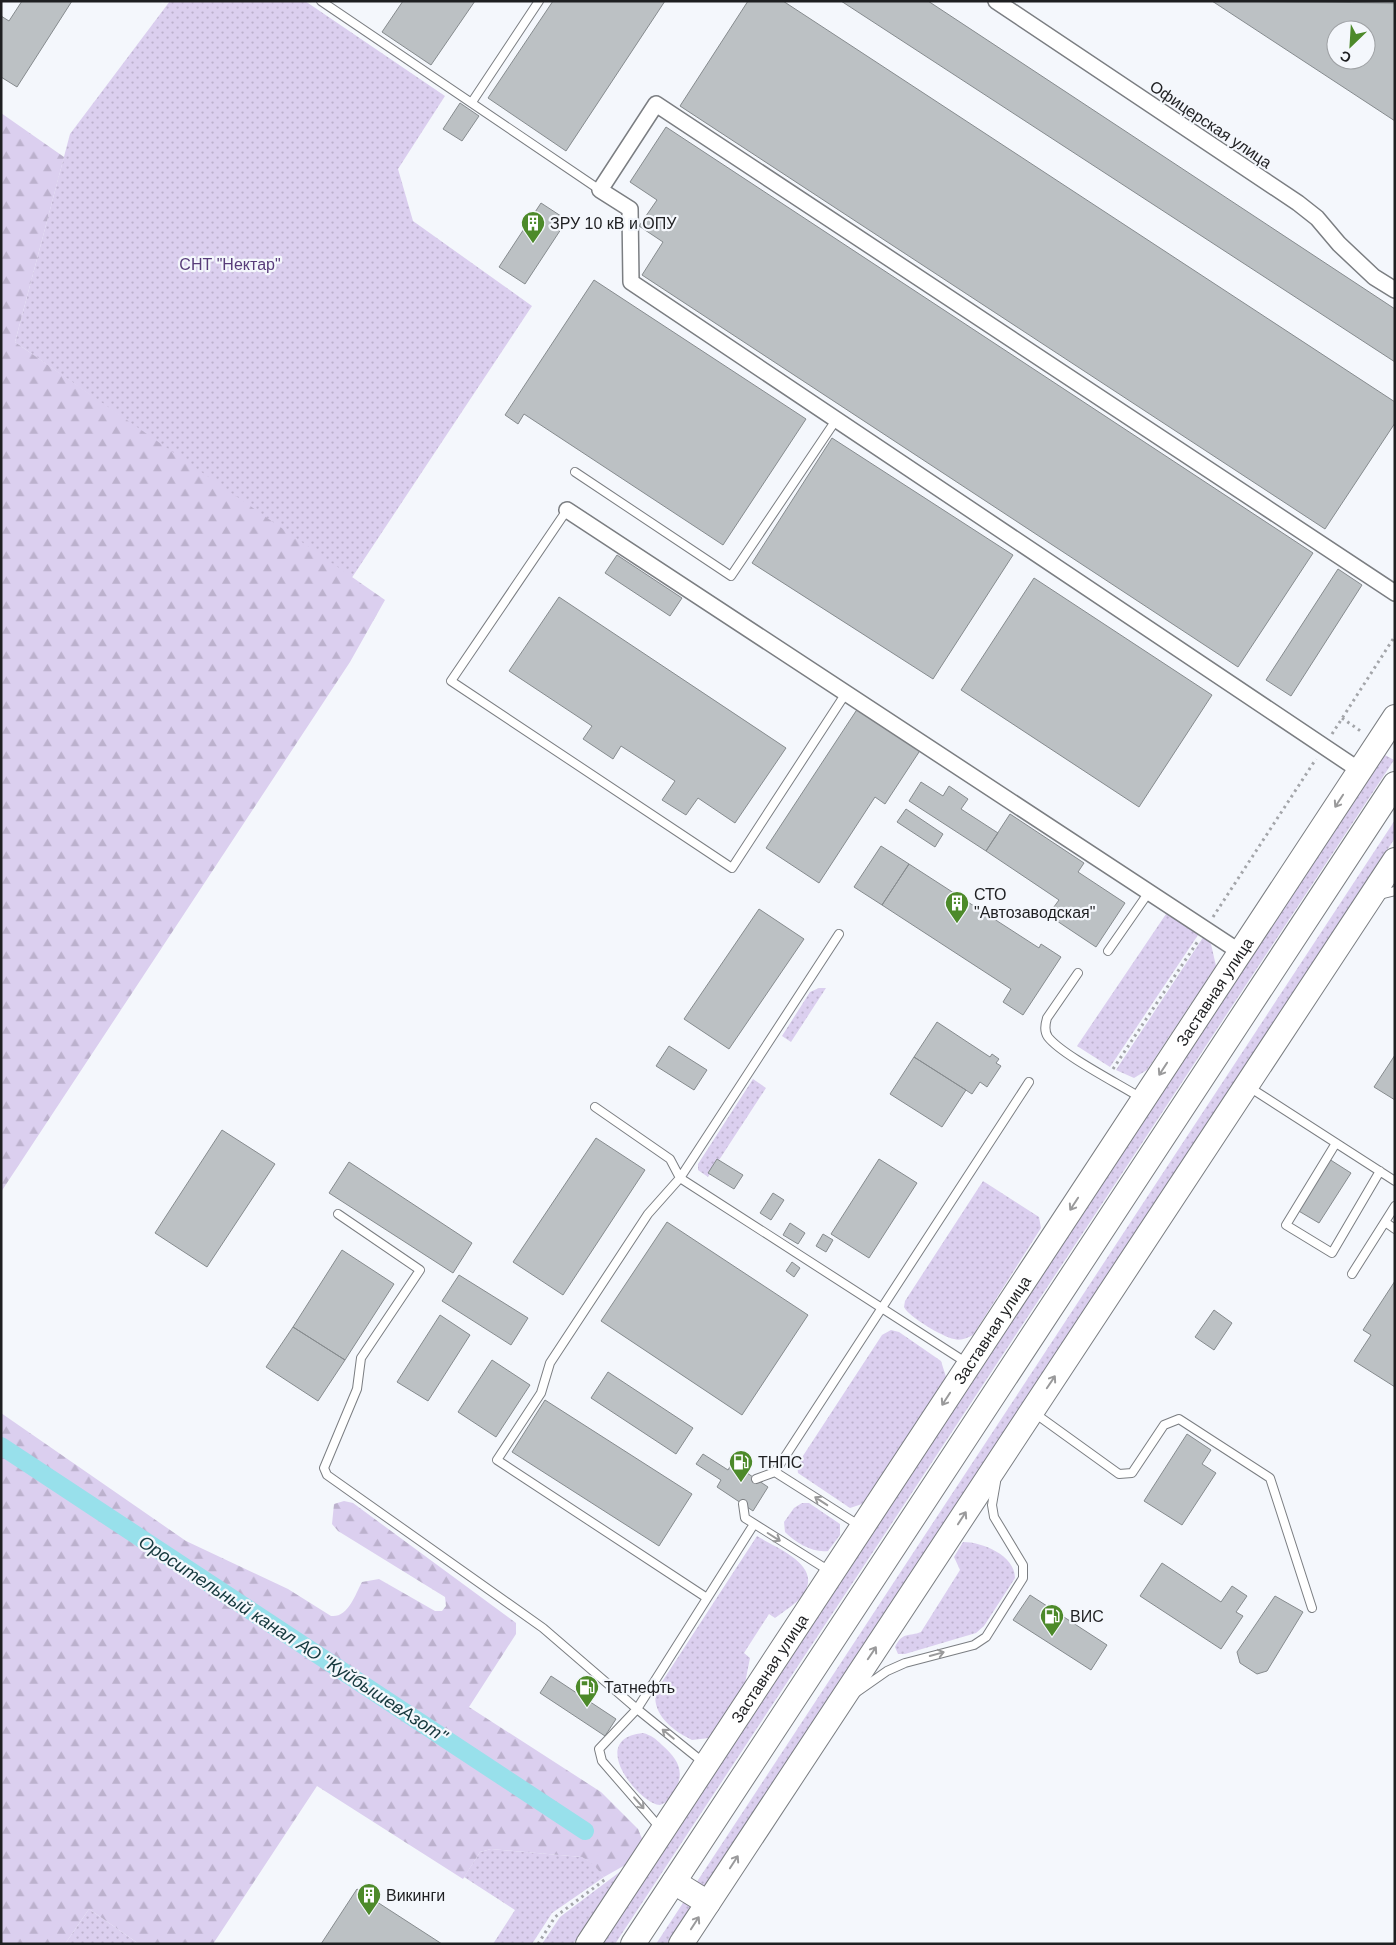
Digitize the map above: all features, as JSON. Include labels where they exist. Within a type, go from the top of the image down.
[{"type":"main road","name":"Заставная улица","points":[[588,1944],[1395,717]]},
{"type":"main road","points":[[633,1944],[1395,784]]},
{"type":"main road","points":[[681,1944],[1395,860]]},
{"type":"main road","points":[[674,1882],[708,1903]]},
{"type":"street","name":"Офицерская улица","points":[[996,1],[1298,203],[1317,218],[1340,244],[1374,277],[1395,290]]},
{"type":"street","points":[[1359,770],[631,282],[630,209],[600,190],[656,104],[1395,593]]},
{"type":"street","points":[[567,510],[1240,952]]},
{"type":"lane","points":[[321,1],[600,190]]},
{"type":"lane","points":[[472,102],[539,1]]},
{"type":"lane","points":[[575,472],[731,576],[836,420]]},
{"type":"lane","points":[[567,510],[451,681],[732,868],[846,693]]},
{"type":"lane","points":[[1370,897],[1395,891]]},
{"type":"lane","points":[[1108,951],[1149,892]]},
{"type":"lane","points":[[707,1598],[497,1460],[541,1393],[550,1363],[648,1214],[680,1178],[839,934]]},
{"type":"lane","points":[[1078,973],[1047,1018],[1045,1027],[1047,1035],[1061,1049],[1143,1099]]},
{"type":"lane","points":[[756,1479],[775,1472],[1029,1082]]},
{"type":"lane","points":[[1247,1086],[1395,1181]]},
{"type":"lane","points":[[595,1107],[670,1159],[680,1178],[969,1364]]},
{"type":"lane","points":[[1336,1142],[1286,1225],[1332,1253],[1380,1171]]},
{"type":"lane","points":[[1352,1274],[1395,1206]]},
{"type":"lane","points":[[338,1214],[420,1270],[361,1358],[358,1390],[324,1468],[327,1475],[543,1628],[637,1709],[706,1764]]},
{"type":"lane","points":[[1384,1222],[1395,1229]]},
{"type":"lane","points":[[1031,1411],[1119,1474],[1132,1473],[1164,1425],[1179,1419],[1270,1478],[1312,1608]]},
{"type":"lane","points":[[824,1725],[860,1689],[887,1671],[905,1663],[974,1645],[986,1637],[1023,1578],[1023,1565],[994,1516],[992,1505],[994,1491],[1009,1445]]},
{"type":"lane","points":[[775,1472],[862,1528]]},
{"type":"lane","points":[[743,1504],[745,1518],[832,1572]]},
{"type":"lane","points":[[662,1830],[599,1756],[599,1750],[637,1709],[754,1524]]},
{"type":"path","points":[[1108,1077],[1395,636]]},
{"type":"path","points":[[1342,718],[1367,735]]},
{"type":"path","points":[[538,1944],[555,1917],[608,1877]]},
{"type":"green space","name":"СНТ \"Нектар\"","points":[[170,1],[305,1],[445,96],[398,169],[413,221],[532,306],[351,579],[15,342],[70,134]]},
{"type":"green space","points":[[1,113],[64,157],[15,342],[385,600],[350,662],[1,1192]]},
{"type":"green space","points":[[1385,755],[1394,760],[615,1944],[603,1944]]},
{"type":"green space","points":[[1395,820],[1395,838],[667,1944],[656,1944]]},
{"type":"green space","points":[[1166,914],[1196,931],[1198,935],[1110,1067],[1077,1046]]},
{"type":"green space","points":[[1204,936],[1211,944],[1216,966],[1147,1070],[1134,1078],[1116,1070]]},
{"type":"green space","points":[[819,988],[826,988],[791,1042],[782,1036],[810,992]]},
{"type":"green space","points":[[753,1079],[766,1088],[708,1177],[698,1170],[698,1164]]},
{"type":"green space","points":[[983,1181],[1039,1217],[1041,1228],[973,1335],[957,1340],[942,1335],[927,1326],[912,1316],[904,1307],[905,1301]]},
{"type":"green space","points":[[891,1330],[899,1332],[941,1361],[946,1377],[862,1504],[850,1508],[798,1473],[797,1465],[882,1335]]},
{"type":"green space","points":[[1,1413],[186,1541],[288,1589],[331,1616],[337,1616],[346,1610],[362,1582],[379,1579],[435,1611],[442,1611],[446,1606],[445,1597],[338,1531],[332,1524],[334,1504],[344,1501],[353,1503],[516,1623],[516,1634],[469,1707],[601,1792],[638,1829],[643,1841],[627,1864],[604,1877],[594,1865],[582,1857],[491,1849],[480,1852],[463,1879],[317,1786],[213,1944],[139,1944],[89,1909],[65,1944],[1,1944]]},
{"type":"green space","points":[[802,1503],[809,1503],[840,1524],[840,1535],[828,1551],[816,1550],[805,1546],[785,1532],[784,1522],[794,1508]]},
{"type":"green space","points":[[757,1536],[796,1560],[808,1576],[808,1585],[802,1596],[789,1608],[775,1618],[769,1614],[744,1653],[750,1658],[745,1683],[709,1738],[692,1740],[678,1732],[665,1721],[657,1707],[656,1691]]},
{"type":"green space","points":[[963,1542],[979,1544],[996,1551],[1010,1563],[1014,1570],[1015,1578],[984,1626],[976,1633],[905,1654],[898,1654],[895,1647],[898,1642],[906,1635],[921,1632],[960,1570],[954,1557]]},
{"type":"green space","points":[[643,1733],[651,1736],[672,1755],[680,1772],[678,1785],[674,1792],[665,1803],[660,1805],[651,1802],[641,1795],[631,1784],[618,1758],[619,1747],[626,1738]]},
{"type":"green space","points":[[491,1849],[582,1857],[594,1864],[604,1877],[552,1913],[532,1944],[493,1944],[515,1910],[464,1877],[480,1852]]},
{"type":"green space","points":[[621,1871],[573,1944],[542,1944],[560,1917]]},
{"type":"green space","points":[[89,1909],[139,1944],[65,1944]]},
{"type":"building","points":[[22,1],[72,1],[17,87],[1,77],[1,16],[9,21]]},
{"type":"building","points":[[403,1],[475,1],[431,65],[382,32]]},
{"type":"building","points":[[553,1],[665,1],[566,151],[488,98]]},
{"type":"building","points":[[748,1],[783,1],[1395,402],[1395,423],[1325,529],[680,106]]},
{"type":"building","points":[[841,1],[928,1],[1395,309],[1395,362]]},
{"type":"building","points":[[1212,1],[1395,3],[1395,121]]},
{"type":"building","points":[[460,103],[479,116],[462,141],[443,129]]},
{"type":"building","points":[[666,127],[1313,553],[1238,667],[642,275],[663,242],[639,226],[657,200],[630,182]]},
{"type":"building","name":"ЗРУ 10 кВ и ОПУ","points":[[541,203],[567,220],[525,284],[499,267]]},
{"type":"building","points":[[594,280],[806,419],[723,545],[524,414],[518,424],[505,415]]},
{"type":"building","points":[[832,438],[1013,555],[933,679],[752,563]]},
{"type":"building","points":[[617,555],[682,598],[670,616],[605,573]]},
{"type":"building","points":[[1338,569],[1362,585],[1291,696],[1266,680]]},
{"type":"building","points":[[1034,578],[1212,695],[1139,807],[961,690]]},
{"type":"building","points":[[559,597],[786,748],[735,823],[698,798],[686,815],[662,800],[675,781],[621,746],[613,759],[583,739],[592,726],[509,671]]},
{"type":"building","points":[[858,708],[921,749],[885,804],[875,797],[819,883],[766,848]]},
{"type":"building","points":[[921,782],[943,796],[949,786],[968,799],[961,809],[998,833],[986,851],[909,801]]},
{"type":"building","points":[[906,809],[943,834],[935,847],[897,822]]},
{"type":"building","points":[[1010,814],[1084,863],[1078,872],[1125,903],[1096,947],[1048,915],[1059,900],[986,851]]},
{"type":"building","points":[[881,846],[909,864],[882,905],[854,887]]},
{"type":"building","name":"СТО \"Автозаводская\"","points":[[909,864],[1039,948],[1041,944],[1061,957],[1023,1015],[1003,1002],[1011,989],[882,905]]},
{"type":"building","points":[[759,909],[804,939],[729,1049],[684,1019]]},
{"type":"building","points":[[937,1022],[990,1057],[992,1054],[999,1059],[996,1063],[1001,1066],[987,1087],[980,1082],[972,1094],[914,1057]]},
{"type":"building","points":[[669,1046],[707,1070],[694,1090],[656,1066]]},
{"type":"building","points":[[1395,1055],[1395,1100],[1374,1087]]},
{"type":"building","points":[[914,1057],[966,1090],[942,1127],[890,1094]]},
{"type":"building","points":[[222,1130],[275,1164],[207,1267],[155,1233]]},
{"type":"building","points":[[596,1138],[645,1170],[563,1295],[513,1262]]},
{"type":"building","points":[[717,1159],[743,1175],[734,1189],[708,1173]]},
{"type":"building","points":[[879,1159],[917,1183],[869,1258],[831,1234]]},
{"type":"building","points":[[1329,1159],[1351,1173],[1319,1223],[1297,1210]]},
{"type":"building","points":[[349,1162],[472,1243],[453,1273],[329,1193]]},
{"type":"building","points":[[773,1193],[784,1200],[771,1220],[760,1213]]},
{"type":"building","points":[[667,1222],[808,1315],[742,1415],[601,1321]]},
{"type":"building","points":[[790,1223],[805,1233],[798,1244],[783,1235]]},
{"type":"building","points":[[823,1234],[833,1240],[826,1252],[816,1246]]},
{"type":"building","points":[[342,1250],[394,1284],[345,1360],[293,1327]]},
{"type":"building","points":[[792,1262],[800,1268],[794,1277],[786,1271]]},
{"type":"building","points":[[459,1275],[528,1318],[511,1345],[442,1301]]},
{"type":"building","points":[[1395,1281],[1395,1387],[1354,1361],[1371,1335],[1363,1330]]},
{"type":"building","points":[[1214,1310],[1232,1323],[1214,1350],[1195,1337]]},
{"type":"building","points":[[440,1315],[470,1335],[428,1401],[397,1382]]},
{"type":"building","points":[[293,1327],[345,1360],[318,1401],[266,1367]]},
{"type":"building","points":[[492,1360],[530,1385],[496,1437],[458,1412]]},
{"type":"building","points":[[608,1372],[693,1428],[676,1454],[591,1398]]},
{"type":"building","points":[[545,1400],[692,1494],[659,1546],[512,1452]]},
{"type":"building","points":[[1187,1434],[1211,1450],[1202,1464],[1216,1473],[1182,1525],[1144,1501]]},
{"type":"building","name":"ТНПС","points":[[703,1454],[728,1470],[732,1463],[768,1487],[753,1511],[717,1487],[721,1480],[696,1464]]},
{"type":"building","points":[[1162,1563],[1221,1602],[1232,1586],[1247,1596],[1236,1612],[1243,1616],[1221,1649],[1140,1596]]},
{"type":"building","points":[[1030,1595],[1107,1645],[1091,1670],[1013,1620]]},
{"type":"building","points":[[1275,1596],[1303,1612],[1267,1671],[1257,1674],[1240,1663],[1237,1652]]},
{"type":"building","points":[[551,1676],[616,1719],[605,1736],[540,1693]]},
{"type":"building","name":"Викинги","points":[[357,1889],[442,1944],[321,1944]]},
{"type":"waterway","name":"Оросительный канал АО \"КуйбышевАзот\"","points":[[1,1446],[585,1831]]},
{"type":"place","name":"ЗРУ 10 кВ и ОПУ","points":[[533,244]]},
{"type":"place","name":"СТО \"Автозаводская\"","points":[[957,924]]},
{"type":"place","name":"ТНПС","points":[[741,1483]]},
{"type":"place","name":"ВИС","points":[[1052,1637]]},
{"type":"place","name":"Татнефть","points":[[587,1708]]},
{"type":"place","name":"Викинги","points":[[369,1916]]}]
